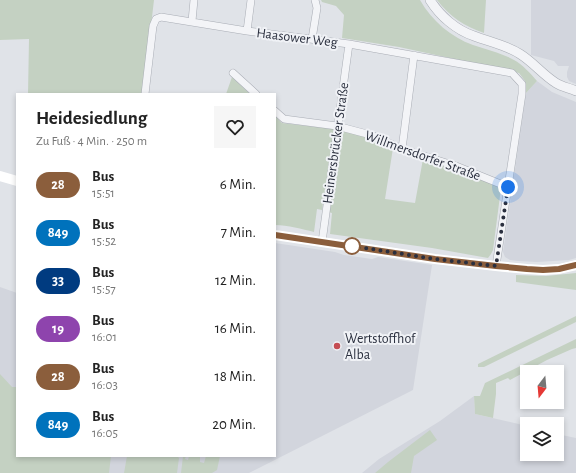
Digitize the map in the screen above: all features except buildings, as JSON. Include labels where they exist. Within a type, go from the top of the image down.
[{"type":"main road","points":[[0,176],[16,181]]},
{"type":"main road","points":[[276,235],[435,259],[496,266],[543,270],[559,269],[576,265]]},
{"type":"street","points":[[192,21],[194,0]]},
{"type":"street","points":[[247,31],[251,0]]},
{"type":"street","points":[[312,39],[317,8],[315,0]]},
{"type":"street","points":[[430,0],[443,16],[456,27],[473,36],[494,42],[521,54],[556,83],[576,91]]},
{"type":"street","name":"Haasower Weg","points":[[145,93],[152,31],[156,19],[162,17],[247,31],[349,44],[512,73],[522,84],[522,94],[508,187]]},
{"type":"street","name":"Heinersbrücker Straße","points":[[322,242],[349,44]]},
{"type":"street","points":[[402,149],[414,55]]},
{"type":"street","points":[[233,73],[255,93]]},
{"type":"street","name":"Willmersdorfer Straße","points":[[276,112],[284,119],[337,126],[371,134],[402,149],[456,166],[508,187]]},
{"type":"street","points":[[496,266],[508,187]]},
{"type":"shaded area","points":[[531,0],[576,0],[576,84],[569,81],[567,77],[569,66],[558,66],[554,61],[531,55]]},
{"type":"shaded area","points":[[537,81],[552,92],[576,102],[576,258],[569,260],[537,262],[518,261],[510,260],[505,257],[503,252],[526,93]]},
{"type":"shaded area","points":[[276,243],[372,259],[378,257],[432,265],[413,390],[249,473],[0,473],[0,287],[16,293],[16,457],[276,457]]},
{"type":"shaded area","points":[[474,396],[475,414],[520,424],[520,461],[564,461],[564,435],[576,438],[576,473],[362,473],[379,459],[440,421]]},
{"type":"green space","points":[[0,0],[154,0],[143,93],[28,93],[29,39],[0,40]]},
{"type":"green space","points":[[321,0],[420,0],[430,15],[457,38],[514,60],[529,72],[537,81],[526,93],[525,81],[519,73],[399,47],[342,38],[344,15],[336,6],[322,2]]},
{"type":"green space","points":[[437,0],[486,0],[484,33],[458,20]]},
{"type":"green space","points":[[232,77],[249,93],[226,93]]},
{"type":"green space","points":[[276,117],[282,123],[334,129],[322,210],[317,209],[314,232],[290,226],[276,225]]},
{"type":"green space","points":[[344,130],[370,137],[393,148],[385,199],[415,203],[423,159],[455,168],[501,188],[493,250],[488,258],[432,248],[330,234],[332,213],[328,212],[339,133]]},
{"type":"green space","points":[[576,273],[576,290],[516,282],[516,275],[546,276]]},
{"type":"green space","points":[[576,316],[576,322],[484,367],[478,367],[478,364]]},
{"type":"green space","points":[[576,339],[576,348],[538,365],[522,365]]},
{"type":"green space","points":[[520,366],[520,375],[510,380],[508,378],[496,383],[493,418],[475,414],[474,396],[480,396],[485,383]]},
{"type":"green space","points":[[0,374],[12,387],[16,387],[16,457],[111,457],[109,473],[0,473]]},
{"type":"green space","points":[[430,430],[437,440],[414,456],[411,473],[375,473],[388,462]]},
{"type":"green space","points":[[127,457],[179,458],[177,473],[124,473]]},
{"type":"green space","points":[[183,457],[186,457],[185,459],[188,460],[189,457],[200,457],[200,462],[204,463],[206,457],[220,457],[217,470],[212,473],[181,473]]},
{"type":"bus line","name":"28","points":[[276,235],[435,259],[496,266],[543,270],[559,269],[576,265]]},
{"type":"place","name":"Wertstoffhof Alba","points":[[337,346]]},
{"type":"route","points":[[352,246],[435,259],[496,266],[508,187]]}]
